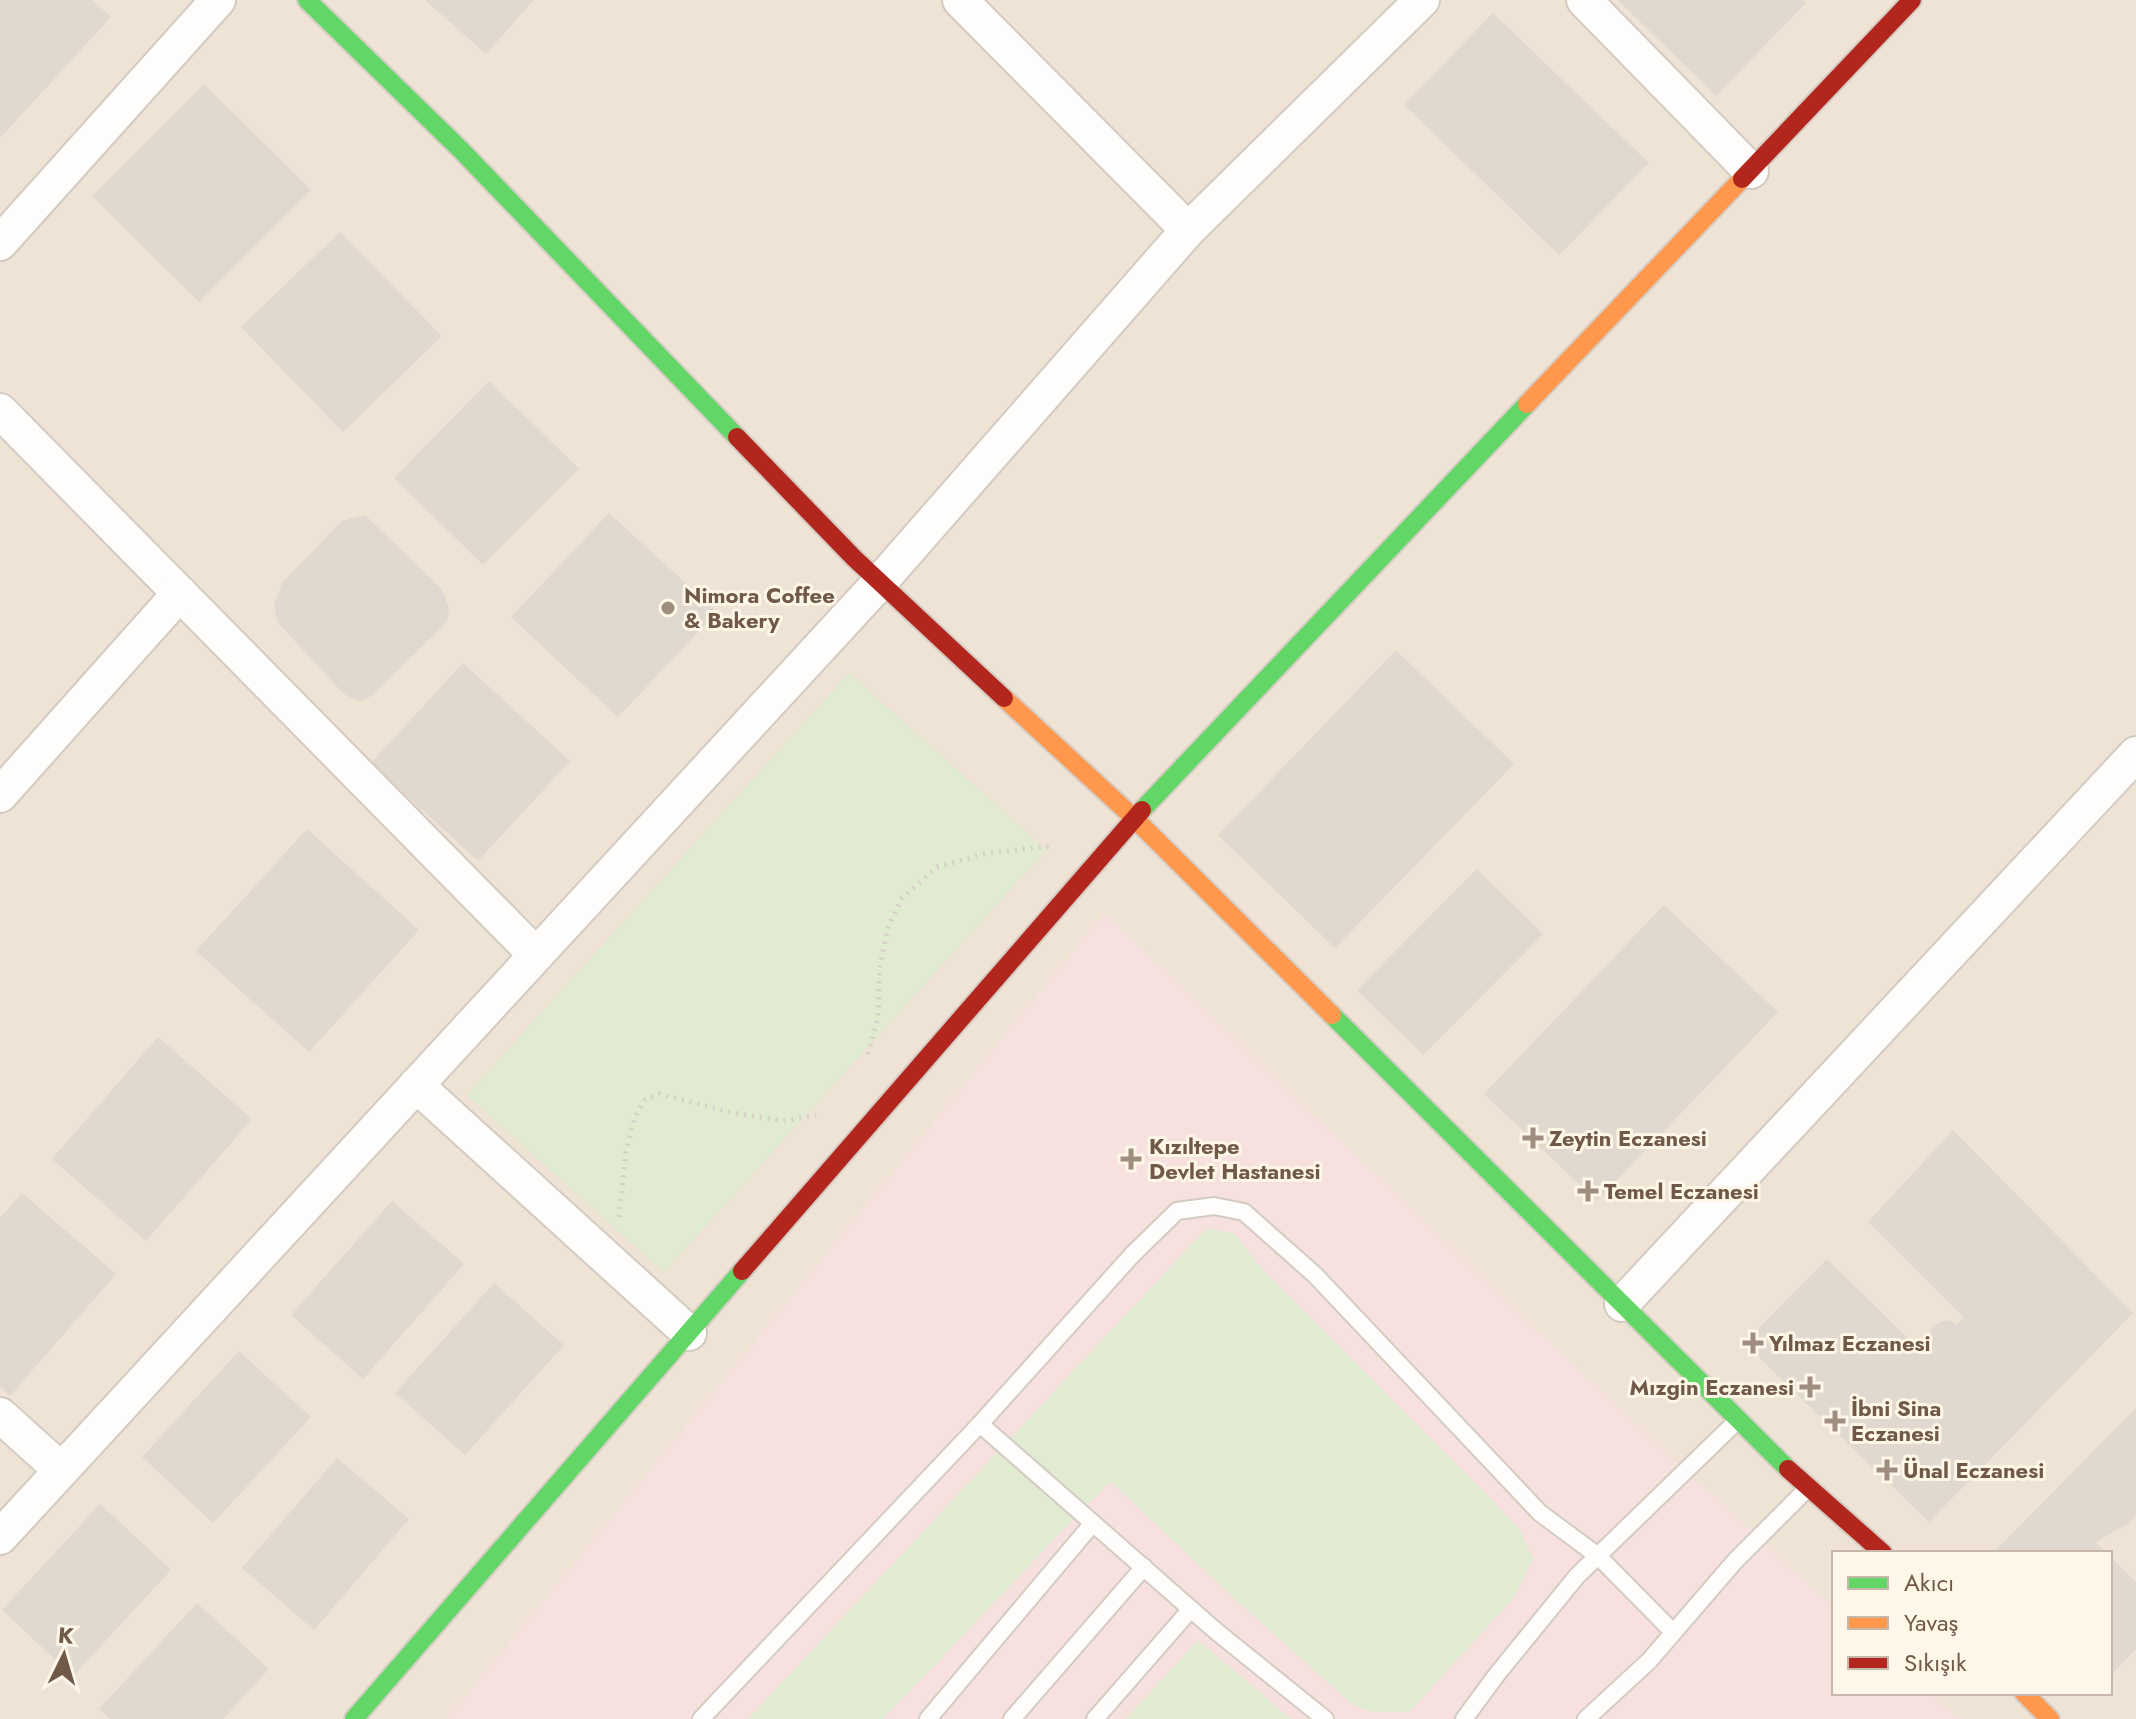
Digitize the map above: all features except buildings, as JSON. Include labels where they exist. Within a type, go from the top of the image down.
[{"type":"street","points":[[0,243],[218,0]]},
{"type":"street","points":[[307,0],[461,150],[843,547],[1134,818],[1808,1488],[1881,1551]]},
{"type":"street","points":[[960,0],[1188,230]]},
{"type":"street","points":[[0,1537],[880,582],[1188,230],[1422,0]]},
{"type":"street","points":[[1584,0],[1751,171]]},
{"type":"street","points":[[354,1719],[1134,818],[1912,0]]},
{"type":"street","points":[[0,411],[536,955]]},
{"type":"street","points":[[0,795],[180,593]]},
{"type":"street","points":[[1622,1304],[2136,754]]},
{"type":"street","points":[[416,1085],[689,1333]]},
{"type":"street","points":[[0,1415],[61,1470]]},
{"type":"street","points":[[2026,1695],[2050,1719]]},
{"type":"lane","points":[[701,1719],[980,1424],[1132,1255],[1177,1211],[1214,1206],[1244,1212],[1315,1275],[1540,1513],[1598,1556],[1673,1632]]},
{"type":"lane","points":[[1464,1719],[1577,1576],[1740,1418]]},
{"type":"lane","points":[[980,1424],[1191,1609],[1325,1719]]},
{"type":"lane","points":[[1586,1719],[1649,1661],[1735,1561],[1808,1488]]},
{"type":"lane","points":[[928,1719],[1093,1523]]},
{"type":"lane","points":[[1012,1719],[1144,1567]]},
{"type":"lane","points":[[1095,1719],[1191,1609]]},
{"type":"path","points":[[866,1064],[878,1017],[880,967],[887,929],[902,898],[937,867],[989,853],[1055,846],[1085,875]]},
{"type":"path","points":[[609,1260],[621,1208],[626,1151],[635,1117],[645,1100],[659,1094],[734,1113],[783,1121],[813,1117],[824,1109]]},
{"type":"shaded area","points":[[0,0],[2136,0],[2136,1719],[0,1719]]},
{"type":"shaded area","name":"Kızıltepe Devlet Hastanesi","points":[[1104,913],[1616,1406],[1832,1606],[1832,1695],[1932,1695],[1959,1719],[447,1719]]},
{"type":"green space","points":[[849,673],[1046,850],[664,1272],[467,1095]]},
{"type":"green space","points":[[1206,1229],[1234,1233],[1259,1265],[1519,1528],[1533,1559],[1513,1599],[1409,1712],[1373,1712],[1353,1705],[1110,1481],[883,1719],[748,1719]]},
{"type":"green space","points":[[1198,1640],[1291,1719],[1126,1719]]},
{"type":"traffic: fast","points":[[307,0],[461,150],[737,437]]},
{"type":"traffic: fast","points":[[1142,810],[1527,404]]},
{"type":"traffic: fast","points":[[1332,1015],[1788,1469]]},
{"type":"traffic: fast","points":[[354,1719],[742,1271]]},
{"type":"traffic: slow","points":[[1527,404],[1742,179]]},
{"type":"traffic: slow","points":[[1004,698],[1134,818],[1332,1015]]},
{"type":"traffic: slow","points":[[2026,1695],[2050,1719]]},
{"type":"traffic: jam","points":[[1742,179],[1912,0]]},
{"type":"traffic: jam","points":[[737,437],[854,558],[1004,698]]},
{"type":"traffic: jam","points":[[742,1271],[1142,810]]},
{"type":"traffic: jam","points":[[1788,1469],[1881,1551]]},
{"type":"place","name":"Nimora Coffee & Bakery","points":[[668,608]]},
{"type":"place","name":"Zeytin Eczanesi","points":[[1533,1138]]},
{"type":"place","name":"Kızıltepe Devlet Hastanesi","points":[[1131,1159]]},
{"type":"place","name":"Temel Eczanesi","points":[[1588,1191]]},
{"type":"place","name":"Yılmaz Eczanesi","points":[[1753,1343]]},
{"type":"place","name":"Mızgin Eczanesi","points":[[1810,1387]]},
{"type":"place","name":"İbni Sina Eczanesi","points":[[1835,1421]]},
{"type":"place","name":"Ünal Eczanesi","points":[[1887,1470]]}]
